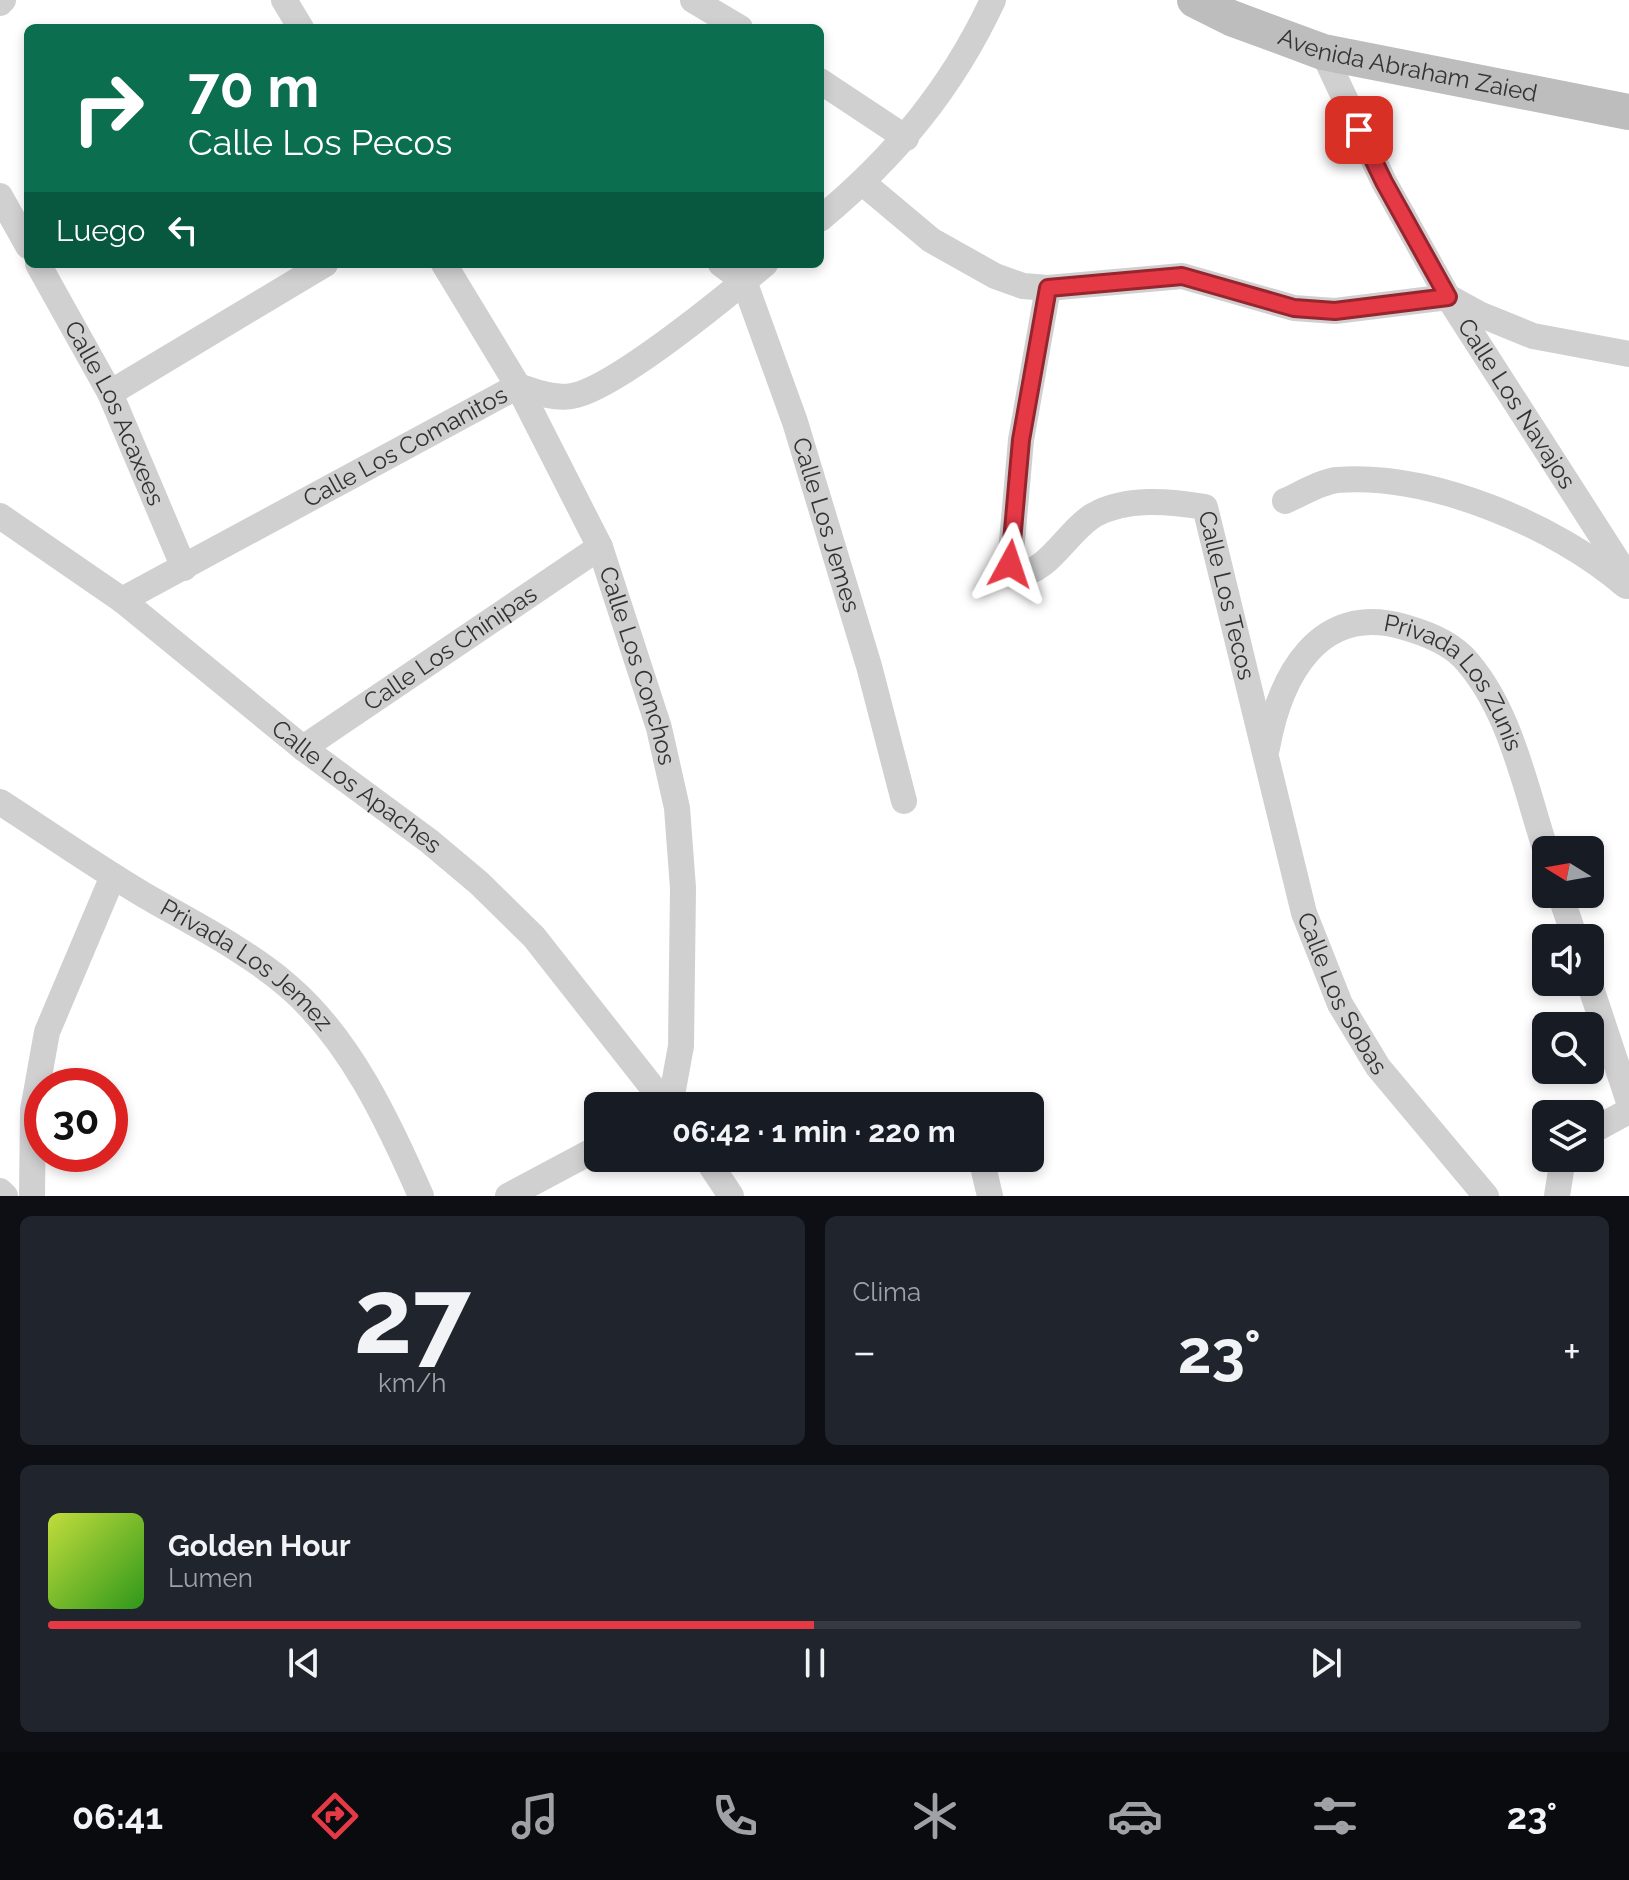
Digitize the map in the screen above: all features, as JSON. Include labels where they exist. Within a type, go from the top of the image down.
[{"type":"street","points":[[284,0],[299,24]]},
{"type":"street","points":[[693,0],[733,24]]},
{"type":"street","points":[[824,216],[863,183],[906,138],[949,84],[993,0]]},
{"type":"street","name":"Avenida Abraham Zaied","points":[[1195,0],[1231,18],[1323,52],[1629,112]]},
{"type":"street","name":"Calle Los Navajos","points":[[1323,52],[1384,182],[1448,297],[1629,579]]},
{"type":"street","points":[[824,84],[906,138]]},
{"type":"street","points":[[863,183],[931,240],[966,262],[1023,286],[1048,288],[1182,276],[1294,308],[1335,311],[1448,297],[1479,314],[1533,336],[1629,354]]},
{"type":"street","points":[[0,196],[24,239]]},
{"type":"street","name":"Calle Los Acaxees","points":[[40,268],[110,393],[184,568]]},
{"type":"street","points":[[110,393],[318,268]]},
{"type":"street","name":"Calle Los Conchos","points":[[446,268],[518,386],[600,547],[659,728],[677,808],[683,967],[681,1046],[671,1092]]},
{"type":"street","points":[[726,268],[744,281]]},
{"type":"street","name":"Calle Los Comanitos","points":[[122,600],[518,386],[556,396],[589,391],[615,377],[760,268]]},
{"type":"street","name":"Calle Los Jemes","points":[[744,281],[795,422],[869,666],[904,801]]},
{"type":"street","name":"Calle Los Tecos","points":[[1048,288],[1021,440],[1010,564],[1016,575],[1030,574],[1091,517],[1114,506],[1174,502],[1205,507],[1265,757]]},
{"type":"street","points":[[1285,501],[1333,480],[1388,480],[1432,489],[1489,508],[1541,531],[1609,572],[1629,589]]},
{"type":"street","name":"Calle Los Apaches","points":[[0,516],[122,600],[303,748],[429,841],[479,883],[534,937],[657,1092]]},
{"type":"street","name":"Calle Los Chínipas","points":[[303,748],[600,547]]},
{"type":"street","name":"Privada Los Zunis","points":[[1265,757],[1277,705],[1286,683],[1311,646],[1345,625],[1385,622],[1430,635],[1462,656],[1485,687],[1504,725],[1541,836]]},
{"type":"street","name":"Calle Los Sobas","points":[[1265,757],[1304,913],[1340,1004],[1378,1067],[1486,1196]]},
{"type":"street","name":"Privada Los Jemez","points":[[0,802],[113,876],[248,956],[289,987],[325,1025],[374,1099],[421,1196]]},
{"type":"street","points":[[32,1196],[33,1110],[47,1032],[113,876]]},
{"type":"street","points":[[1594,996],[1629,1102]]},
{"type":"street","points":[[1604,1124],[1629,1111]]},
{"type":"street","points":[[508,1196],[584,1155]]},
{"type":"street","points":[[715,1172],[731,1196]]},
{"type":"street","points":[[984,1172],[990,1196]]},
{"type":"street","points":[[1557,1196],[1561,1172]]},
{"type":"street","points":[[0,1191],[5,1196]]},
{"type":"route","points":[[1010,564],[1021,440],[1048,288],[1153,276],[1182,276],[1294,308],[1335,311],[1448,297],[1359,130]]}]
